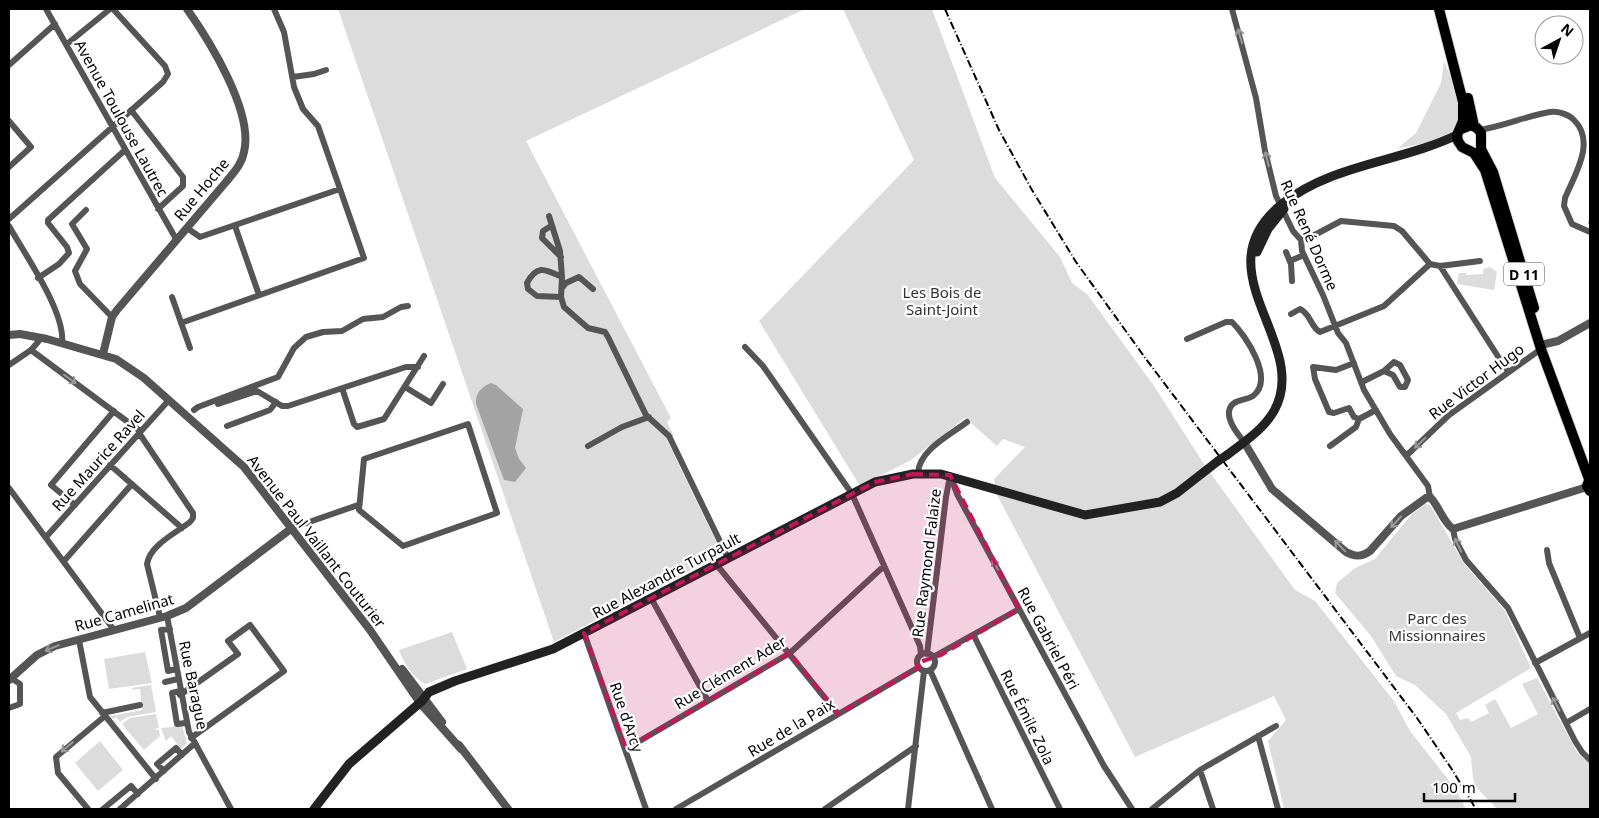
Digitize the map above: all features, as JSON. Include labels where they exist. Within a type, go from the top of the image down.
[{"type":"main road","name":"D 11","points":[[1440,9],[1463,102],[1459,132]]},
{"type":"main road","name":"D 11","points":[[1440,9],[1464,78],[1479,134],[1481,149],[1493,172],[1543,347]]},
{"type":"main road","points":[[1467,125],[1479,134],[1475,148],[1465,148],[1453,144],[1438,146],[1376,166],[1310,192],[1282,207],[1308,188],[1346,171],[1459,132],[1467,125]]},
{"type":"main road","points":[[1459,132],[1458,142],[1465,148]]},
{"type":"main road","name":"D 11","points":[[1465,148],[1474,153],[1485,170],[1589,481]]},
{"type":"main road","name":"Rue Alexandre Turpault","points":[[395,723],[430,692],[447,684],[553,649],[852,494],[891,477],[918,474],[950,475],[1085,515],[1160,502],[1177,493],[1262,428],[1274,411],[1282,383],[1275,347],[1253,279],[1250,276],[1250,259],[1257,235],[1263,224],[1282,207]]},
{"type":"main road","points":[[308,809],[345,760],[372,737],[395,723]]},
{"type":"main road","points":[[314,809],[349,764],[395,723]]},
{"type":"street","name":"Avenue Toulouse Lautrec","points":[[46,9],[176,239]]},
{"type":"street","points":[[9,219],[163,82],[168,74],[165,66],[112,9],[67,44]]},
{"type":"street","name":"Rue Hoche","points":[[103,354],[112,317],[238,167],[242,159],[246,141],[239,108],[210,43],[186,9]]},
{"type":"street","points":[[181,323],[364,258],[318,126],[303,109],[293,77],[284,32],[274,9]]},
{"type":"street","name":"Rue René Dorme","points":[[1232,9],[1256,98],[1265,151],[1276,196],[1293,231],[1301,240],[1304,255],[1376,410],[1428,486],[1430,497]]},
{"type":"street","points":[[9,65],[54,24]]},
{"type":"street","points":[[293,77],[326,70]]},
{"type":"street","points":[[131,110],[183,177],[183,186],[158,209]]},
{"type":"street","points":[[1479,134],[1551,112],[1571,117],[1579,125],[1584,136],[1585,147],[1565,198],[1564,206],[1572,224],[1590,232]]},
{"type":"street","points":[[9,121],[31,147],[9,167]]},
{"type":"street","points":[[38,278],[59,264],[69,254],[68,247],[48,223],[48,220],[125,150]]},
{"type":"street","points":[[187,228],[200,237],[340,188]]},
{"type":"street","points":[[86,210],[72,224],[86,249],[74,271],[80,284],[112,317]]},
{"type":"street","points":[[548,216],[561,257],[561,297],[564,307],[588,328],[605,332],[649,417],[669,436],[728,558]]},
{"type":"street","points":[[1301,240],[1307,239],[1341,221],[1394,226],[1402,231],[1430,264],[1440,266],[1480,261]]},
{"type":"street","points":[[9,226],[57,313],[63,336],[62,344]]},
{"type":"street","points":[[235,226],[259,295]]},
{"type":"street","points":[[551,226],[543,231],[542,238],[561,257]]},
{"type":"street","points":[[1286,252],[1293,272],[1292,280]]},
{"type":"street","points":[[1290,261],[1304,255]]},
{"type":"street","points":[[1291,314],[1303,310],[1318,332],[1336,326],[1384,306],[1430,264]]},
{"type":"street","points":[[1440,266],[1508,372]]},
{"type":"street","points":[[561,297],[537,296],[528,289],[527,283],[534,272],[540,269],[562,277]]},
{"type":"street","points":[[561,289],[566,283],[579,277],[593,289]]},
{"type":"street","points":[[172,297],[190,348]]},
{"type":"street","points":[[188,417],[198,406],[278,377],[289,356],[300,342],[314,333],[342,331],[363,319],[382,317],[401,307],[408,306]]},
{"type":"street","points":[[1187,339],[1226,322],[1232,322],[1253,350],[1261,374],[1260,388],[1253,396],[1234,402],[1229,409],[1229,416],[1234,427],[1272,489],[1346,552],[1357,556],[1365,555],[1401,516],[1419,502],[1430,497],[1448,525],[1453,529],[1455,539],[1466,560],[1508,608],[1566,723],[1582,752],[1590,760]]},
{"type":"street","name":"Rue Victor Hugo","points":[[1406,456],[1449,415],[1508,372],[1543,347],[1590,324]]},
{"type":"street","name":"Avenue Paul Vaillant Couturier","points":[[9,335],[20,334],[47,339],[103,354],[130,368],[244,467],[508,809]]},
{"type":"street","name":"Avenue Paul Vaillant Couturier","points":[[9,335],[38,342],[62,344]]},
{"type":"street","points":[[9,365],[31,350],[38,342]]},
{"type":"street","points":[[745,347],[763,366],[852,494],[924,654],[933,657],[974,636],[1019,609]]},
{"type":"street","points":[[31,350],[140,432],[193,513],[193,518],[182,528],[110,465]]},
{"type":"street","points":[[342,388],[354,424],[362,427],[387,416],[424,356]]},
{"type":"street","points":[[1354,363],[1336,370],[1313,367],[1313,371],[1329,412],[1334,413],[1349,408],[1354,417],[1359,419]]},
{"type":"street","points":[[194,410],[257,391],[276,402],[288,406],[406,366],[418,367]]},
{"type":"street","points":[[1362,382],[1384,372]]},
{"type":"street","points":[[405,387],[431,403],[443,384]]},
{"type":"street","name":"Rue Maurice Ravel","points":[[46,537],[169,400]]},
{"type":"street","points":[[227,426],[270,410],[276,402]]},
{"type":"street","points":[[1330,446],[1356,427],[1359,419],[1376,410]]},
{"type":"street","points":[[75,505],[52,485],[114,412]]},
{"type":"street","points":[[588,446],[622,427],[649,417]]},
{"type":"street","points":[[918,474],[923,456],[967,422]]},
{"type":"street","points":[[468,424],[497,513],[402,546],[359,510],[358,506],[364,459],[468,424]]},
{"type":"street","name":"Rue Gabriel Péri","points":[[950,475],[957,494],[1104,766],[1132,809]]},
{"type":"street","name":"Rue Raymond Falaize","points":[[924,669],[918,659],[924,654],[950,475]]},
{"type":"street","points":[[1453,529],[1589,481]]},
{"type":"street","points":[[64,561],[132,484]]},
{"type":"street","points":[[9,488],[114,630]]},
{"type":"street","points":[[292,528],[358,506]]},
{"type":"street","name":"Rue Barague","points":[[182,528],[156,548],[148,557],[147,564],[163,617],[170,629],[186,723],[193,741],[231,809]]},
{"type":"street","name":"Rue Camelinat","points":[[10,679],[37,655],[55,646],[163,617],[186,608],[292,528]]},
{"type":"street","points":[[1547,550],[1548,563],[1580,638]]},
{"type":"street","points":[[716,564],[838,714]]},
{"type":"street","name":"Rue Clément Ader","points":[[626,749],[790,653],[884,566]]},
{"type":"street","points":[[652,598],[708,701]]},
{"type":"street","points":[[120,809],[182,755],[193,741],[284,671],[250,625],[228,641],[238,654],[180,693]]},
{"type":"street","name":"Rue d'Arcy","points":[[584,633],[646,809]]},
{"type":"street","points":[[1535,664],[1590,633]]},
{"type":"street","name":"Rue Émile Zola","points":[[974,636],[1060,809]]},
{"type":"street","points":[[79,640],[90,697],[156,779]]},
{"type":"street","points":[[924,669],[934,665],[933,657]]},
{"type":"street","points":[[908,809],[924,669]]},
{"type":"street","points":[[924,669],[992,809]]},
{"type":"street","name":"Rue de la Paix","points":[[676,809],[838,714],[924,669]]},
{"type":"street","points":[[9,708],[20,704],[20,684],[10,679]]},
{"type":"street","points":[[165,682],[178,679]]},
{"type":"street","points":[[88,809],[58,773],[56,757],[104,714],[140,705]]},
{"type":"street","points":[[1566,723],[1590,709]]},
{"type":"street","points":[[1152,809],[1200,770],[1276,726]]},
{"type":"street","points":[[1258,736],[1278,809]]},
{"type":"street","points":[[825,809],[916,746]]},
{"type":"street","points":[[1200,770],[1213,809]]},
{"type":"street","points":[[104,809],[131,786],[138,794]]},
{"type":"highlighted area","points":[[913,474],[950,475],[1019,609],[941,655],[917,663],[919,667],[838,714],[790,653],[626,749],[584,633],[875,482]]},
{"type":"green space","points":[[338,9],[805,9],[526,141],[671,418],[667,422],[674,436],[667,440],[722,554],[554,642]]},
{"type":"green space","name":"Les Bois de Saint-Joint","points":[[843,9],[932,9],[995,178],[1060,257],[1072,283],[1087,294],[1152,383],[1206,467],[1295,590],[1315,601],[1394,701],[1410,731],[1454,787],[1466,809],[1284,809],[1268,741],[1286,720],[1274,696],[1135,757],[997,495],[994,479],[1025,447],[1003,439],[997,446],[965,418],[911,460],[860,486],[759,321],[914,160]]},
{"type":"green space","points":[[1444,61],[1458,101],[1458,121],[1454,130],[1446,136],[1435,140],[1397,149],[1416,133],[1441,83]]},
{"type":"green space","points":[[1490,267],[1497,272],[1494,290],[1457,284],[1459,273],[1466,273],[1466,275],[1483,274],[1483,269]]},
{"type":"green space","name":"Parc des Missionnaires","points":[[1425,504],[1430,505],[1465,565],[1505,611],[1531,668],[1456,713],[1460,720],[1468,718],[1471,722],[1489,713],[1485,705],[1495,699],[1511,728],[1538,714],[1522,684],[1537,678],[1577,752],[1590,764],[1590,809],[1497,809],[1476,787],[1473,779],[1471,757],[1446,714],[1415,685],[1396,676],[1371,636],[1335,593],[1337,583],[1355,568],[1375,559],[1411,515]]},
{"type":"green space","points":[[452,632],[467,669],[425,684],[409,669],[399,650]]},
{"type":"green space","points":[[145,652],[152,683],[109,689],[104,659]]},
{"type":"green space","points":[[151,685],[156,712],[127,717],[120,722],[116,717],[113,719],[111,716],[142,710],[140,689],[133,690],[132,688]]},
{"type":"green space","points":[[156,714],[159,728],[153,729],[159,730],[160,736],[144,750],[122,724],[130,718]]},
{"type":"green space","points":[[182,726],[187,743],[181,749],[171,736],[166,741],[161,728]]},
{"type":"green space","points":[[100,741],[123,770],[98,791],[75,763]]},
{"type":"shaded area","points":[[491,383],[496,385],[523,409],[515,448],[519,459],[526,468],[515,482],[504,480],[476,404],[479,391]]},
{"type":"railway","points":[[945,9],[999,130],[1032,190],[1076,262],[1146,359],[1417,718],[1476,809]]}]
